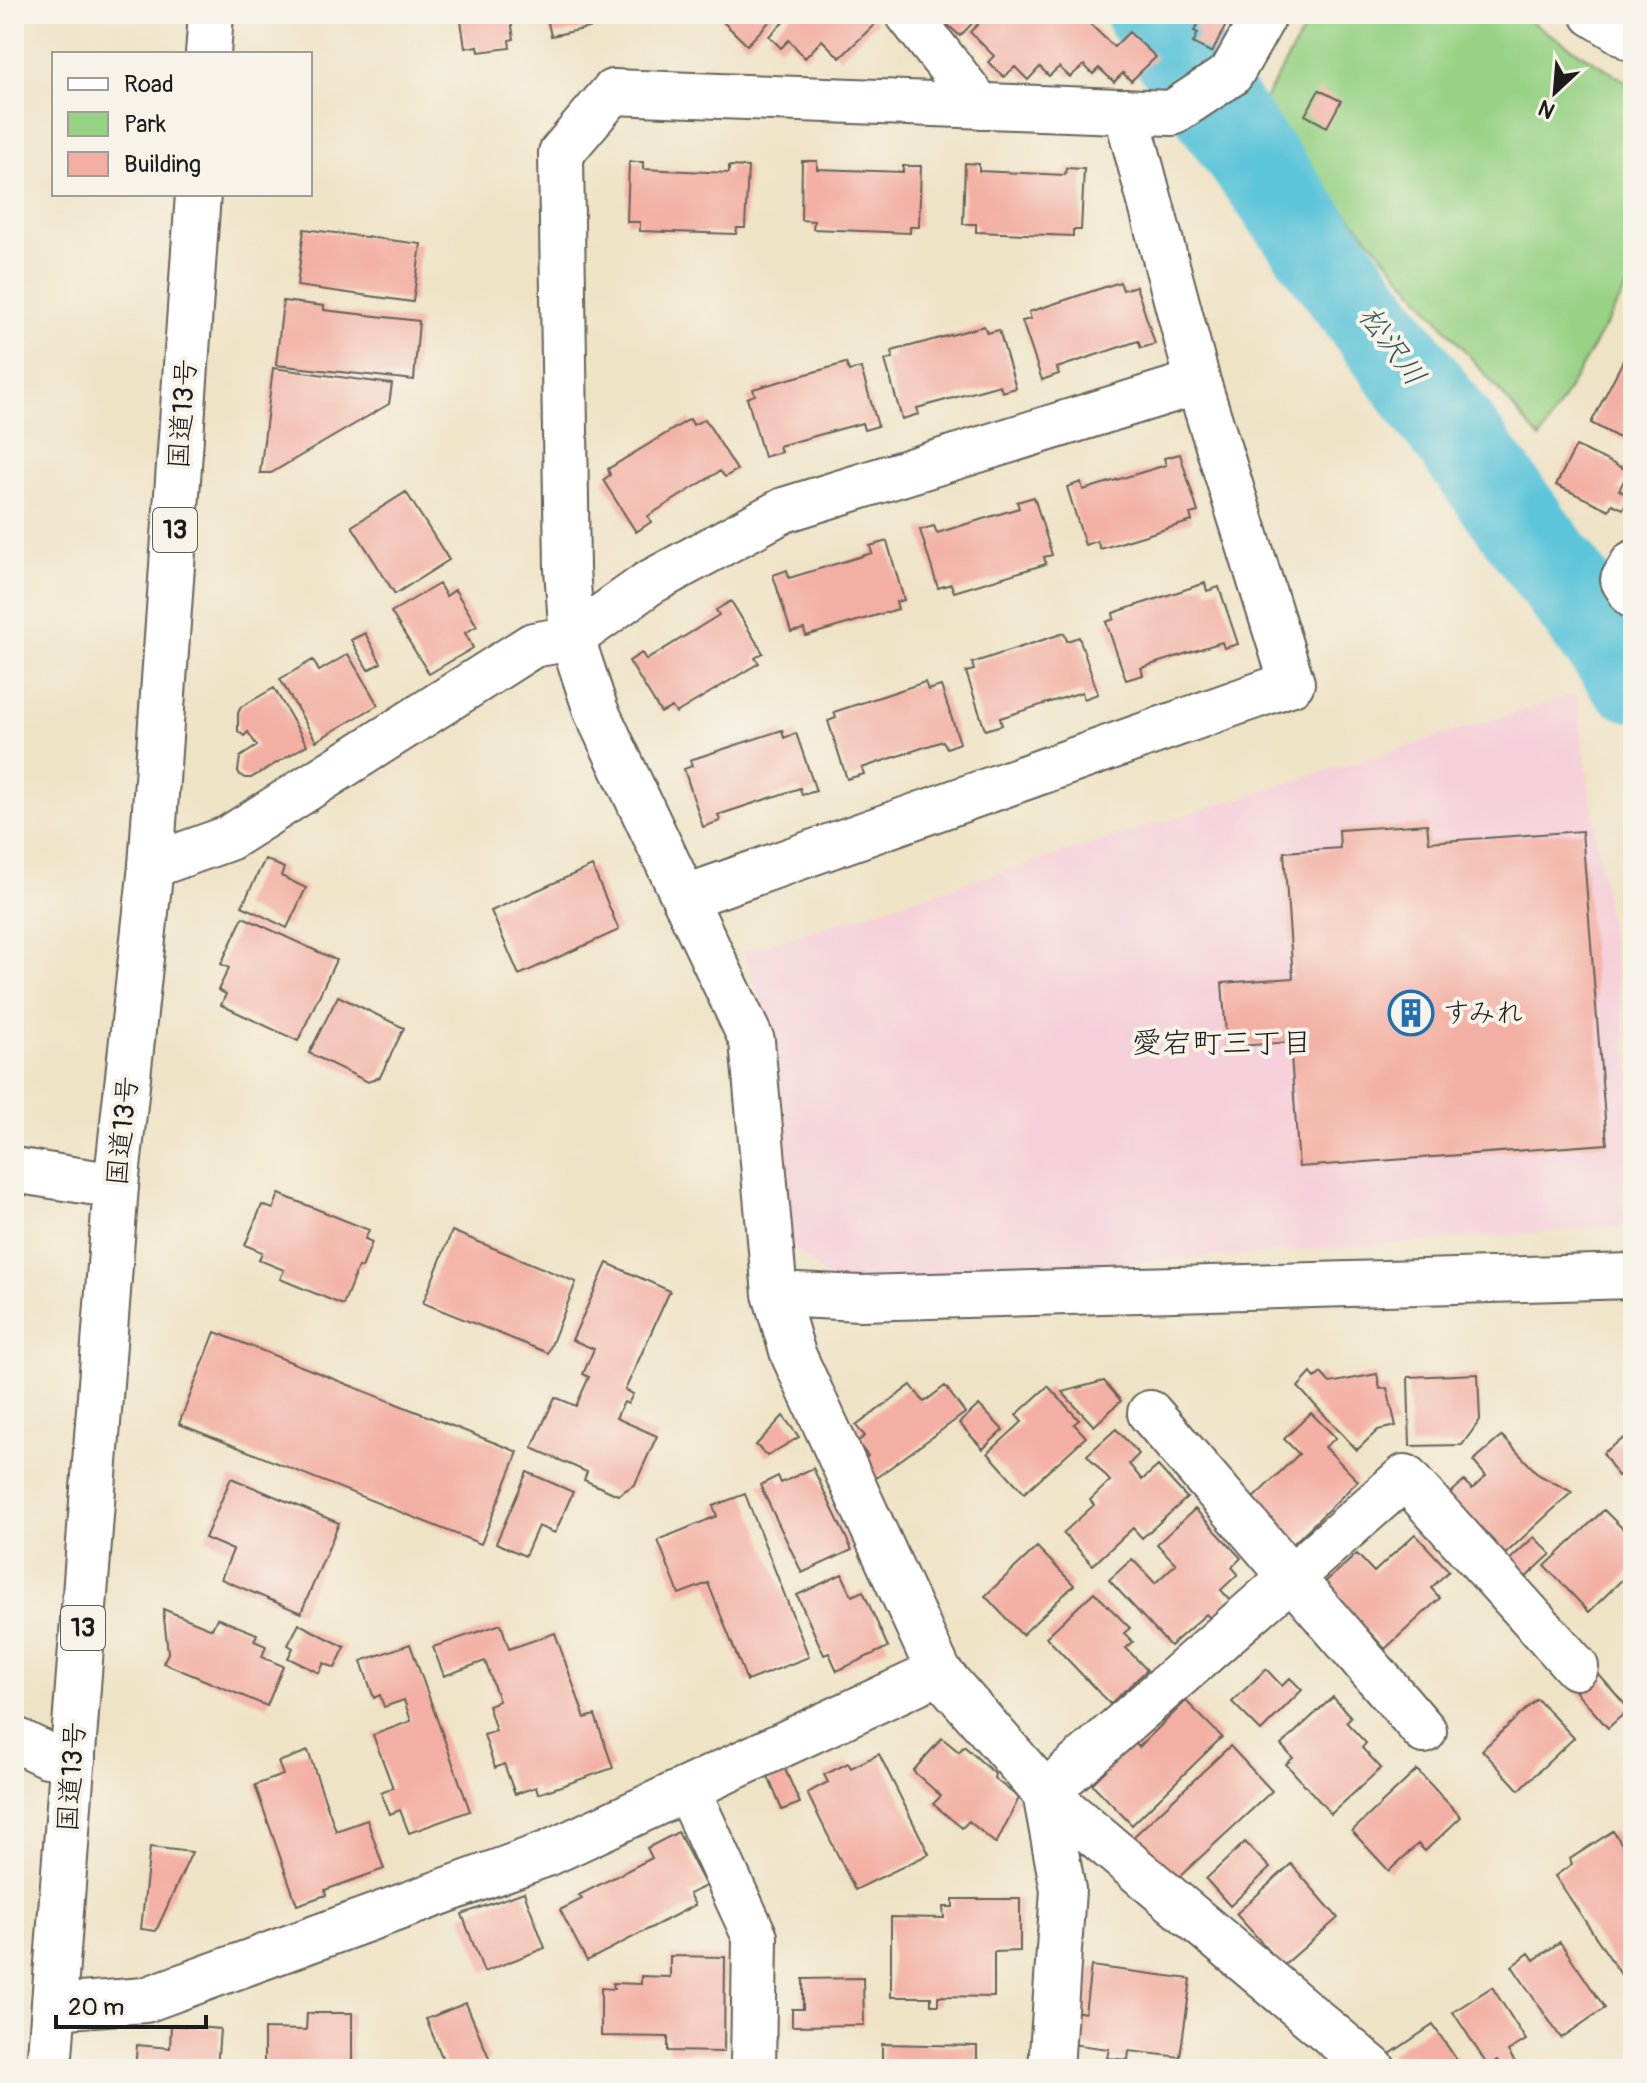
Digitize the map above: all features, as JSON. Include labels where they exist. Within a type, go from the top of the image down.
[{"type":"main road","points":[[208,52],[211,14]]},
{"type":"main road","points":[[908,14],[980,106]]},
{"type":"main road","points":[[1265,14],[1231,74],[1172,113],[613,92],[561,153],[567,553],[572,638],[596,711],[752,1041],[775,1294],[793,1354],[939,1672],[1045,1793],[1373,2069]]},
{"type":"main road","points":[[1593,14],[1633,39]]},
{"type":"main road","points":[[684,898],[1292,683],[1198,382],[1126,111]]},
{"type":"main road","name":"国道13号","points":[[49,2069],[116,1186],[151,866],[198,196]]},
{"type":"main road","points":[[151,866],[229,838],[533,645],[572,638],[649,583],[784,510],[1198,382]]},
{"type":"main road","points":[[1633,563],[1623,580],[1633,596]]},
{"type":"main road","points":[[14,1170],[116,1186]]},
{"type":"main road","points":[[775,1294],[861,1298],[1633,1276]]},
{"type":"main road","points":[[1150,1413],[1424,1731]]},
{"type":"main road","points":[[1045,1793],[1405,1477],[1576,1667]]},
{"type":"main road","points":[[54,2007],[145,2000],[549,1853],[939,1672]]},
{"type":"main road","points":[[14,1739],[47,1755],[73,1760]]},
{"type":"main road","points":[[687,1789],[755,1937],[753,2069]]},
{"type":"main road","points":[[1045,1793],[1063,1890],[1051,2069]]},
{"type":"shaded area","points":[[1576,694],[1633,1089],[1633,1226],[836,1285],[795,1249],[770,1026],[743,952]]},
{"type":"green space","points":[[1313,14],[1518,14],[1633,86],[1633,277],[1540,439],[1259,109]]},
{"type":"building","points":[[460,14],[510,14],[514,39],[509,40],[510,48],[479,52],[478,46],[465,48]]},
{"type":"building","points":[[546,14],[649,14],[649,15],[551,36]]},
{"type":"building","points":[[715,14],[777,14],[747,45]]},
{"type":"building","points":[[792,14],[870,14],[877,22],[840,58],[822,40],[805,58],[789,40],[781,48],[769,36]]},
{"type":"building","points":[[936,14],[981,14],[960,36]]},
{"type":"building","points":[[988,14],[1080,14],[1114,47],[1129,32],[1156,57],[1131,81],[1123,73],[1114,82],[1099,68],[1093,74],[1084,65],[1070,77],[1059,67],[1049,76],[1040,67],[1028,80],[1015,67],[1004,77],[988,62],[994,56],[970,32]]},
{"type":"building","points":[[1209,17],[1226,25],[1212,53],[1193,43],[1198,33],[1194,31],[1201,19],[1207,21]]},
{"type":"building","points":[[1319,90],[1341,101],[1327,127],[1305,115]]},
{"type":"building","points":[[802,161],[817,161],[817,169],[903,172],[903,166],[921,166],[919,227],[910,227],[910,233],[813,229],[814,221],[801,220]]},
{"type":"building","points":[[629,162],[643,162],[643,169],[729,173],[729,166],[748,167],[745,228],[737,228],[736,234],[640,231],[640,222],[627,222]]},
{"type":"building","points":[[965,163],[979,164],[979,171],[1065,175],[1066,168],[1084,169],[1081,230],[1073,230],[1073,236],[976,232],[976,224],[963,224]]},
{"type":"building","points":[[304,229],[421,244],[413,302],[297,286]]},
{"type":"building","points":[[1120,282],[1123,290],[1136,286],[1155,344],[1141,348],[1138,341],[1057,368],[1059,374],[1042,380],[1022,321],[1031,319],[1029,312]]},
{"type":"building","points":[[283,301],[324,306],[324,310],[419,321],[414,380],[276,365]]},
{"type":"building","points":[[984,326],[987,333],[999,330],[1016,388],[1002,392],[1000,385],[917,408],[919,414],[902,419],[885,360],[893,358],[892,351]]},
{"type":"building","points":[[1628,351],[1633,354],[1633,434],[1629,443],[1591,423]]},
{"type":"building","points":[[846,363],[849,371],[861,368],[878,426],[864,430],[862,423],[779,446],[781,452],[764,457],[747,398],[755,395],[753,389]]},
{"type":"building","points":[[273,368],[392,384],[389,404],[271,473],[260,473]]},
{"type":"building","points":[[690,419],[693,425],[705,419],[737,470],[725,477],[720,471],[648,516],[651,522],[636,532],[603,480],[610,475],[608,469]]},
{"type":"building","points":[[1576,446],[1629,471],[1619,490],[1630,496],[1623,509],[1612,504],[1609,510],[1556,485]]},
{"type":"building","points":[[1180,454],[1198,512],[1190,514],[1192,521],[1100,549],[1097,541],[1085,545],[1067,487],[1081,482],[1083,490],[1166,465],[1164,458]]},
{"type":"building","points":[[406,492],[449,560],[395,594],[352,526]]},
{"type":"building","points":[[1034,497],[1052,555],[1044,557],[1046,564],[954,592],[951,584],[938,588],[920,530],[934,526],[937,533],[1019,508],[1017,502]]},
{"type":"building","points":[[887,541],[904,600],[896,602],[898,609],[806,636],[804,629],[791,632],[773,575],[787,570],[789,578],[872,553],[870,546]]},
{"type":"building","points":[[1205,583],[1207,591],[1219,587],[1238,644],[1224,648],[1222,642],[1141,668],[1143,675],[1126,680],[1106,622],[1114,619],[1113,613]]},
{"type":"building","points":[[439,584],[446,596],[455,590],[477,626],[465,633],[473,648],[429,674],[391,612]]},
{"type":"building","points":[[731,601],[763,653],[755,658],[759,663],[676,713],[672,707],[661,713],[629,661],[642,653],[646,660],[719,615],[716,610]]},
{"type":"building","points":[[365,633],[381,663],[368,670],[351,640]]},
{"type":"building","points":[[1064,633],[1067,641],[1079,637],[1098,694],[1084,699],[1082,692],[1000,718],[1002,725],[985,730],[966,672],[974,670],[972,663]]},
{"type":"building","points":[[348,654],[378,705],[316,741],[280,679],[313,660],[319,671]]},
{"type":"building","points":[[925,682],[928,690],[941,686],[960,743],[947,748],[943,741],[862,768],[864,774],[847,779],[828,721],[836,718],[834,712]]},
{"type":"building","points":[[274,688],[307,745],[251,778],[245,778],[238,771],[240,757],[257,746],[248,732],[244,736],[238,731],[238,713],[241,707]]},
{"type":"building","points":[[782,730],[784,738],[796,733],[816,791],[802,795],[800,788],[718,815],[720,821],[703,827],[684,769],[692,766],[690,760]]},
{"type":"building","name":"すみれ","points":[[1427,824],[1429,842],[1582,831],[1607,1144],[1299,1167],[1290,1042],[1227,1047],[1222,983],[1293,978],[1284,852],[1340,848],[1339,830]]},
{"type":"building","points":[[265,859],[284,868],[281,876],[306,888],[287,928],[242,906]]},
{"type":"building","points":[[592,866],[619,930],[519,975],[491,911]]},
{"type":"building","points":[[243,917],[336,960],[298,1041],[221,1005],[226,994],[218,990],[229,968],[221,964]]},
{"type":"building","points":[[338,996],[404,1028],[380,1077],[368,1082],[309,1053]]},
{"type":"building","points":[[279,1194],[369,1230],[365,1239],[372,1242],[343,1305],[280,1279],[284,1270],[259,1260],[262,1252],[245,1245],[262,1205],[273,1209]]},
{"type":"building","points":[[452,1231],[576,1282],[548,1353],[423,1303]]},
{"type":"building","points":[[607,1263],[670,1291],[625,1390],[633,1394],[628,1404],[624,1402],[616,1418],[657,1436],[635,1484],[618,1495],[584,1480],[587,1472],[532,1448],[555,1397],[576,1406],[589,1377],[583,1374],[594,1349],[572,1340]]},
{"type":"building","points":[[215,1332],[518,1452],[481,1544],[179,1424]]},
{"type":"building","points":[[1311,1373],[1315,1378],[1321,1373],[1330,1383],[1377,1374],[1380,1389],[1387,1388],[1396,1426],[1378,1430],[1357,1450],[1298,1387]]},
{"type":"building","points":[[1478,1374],[1480,1420],[1462,1445],[1410,1446],[1408,1377]]},
{"type":"building","points":[[1104,1381],[1121,1401],[1094,1426],[1062,1392]]},
{"type":"building","points":[[911,1385],[924,1402],[945,1386],[965,1413],[876,1478],[862,1461],[868,1456],[857,1442],[865,1436],[856,1426]]},
{"type":"building","points":[[1048,1386],[1079,1420],[1074,1424],[1086,1437],[1024,1493],[988,1453],[1022,1422],[1016,1415]]},
{"type":"building","points":[[979,1405],[1003,1430],[983,1449],[959,1423]]},
{"type":"building","points":[[1311,1413],[1336,1438],[1325,1447],[1358,1481],[1293,1544],[1250,1501],[1299,1454],[1284,1439]]},
{"type":"building","points":[[783,1416],[799,1437],[767,1456],[756,1445]]},
{"type":"building","points":[[1116,1429],[1139,1454],[1129,1464],[1142,1480],[1158,1466],[1187,1498],[1142,1538],[1133,1528],[1093,1565],[1063,1533],[1094,1505],[1090,1500],[1110,1481],[1087,1455]]},
{"type":"building","points":[[1633,1432],[1633,1465],[1618,1476],[1603,1453]]},
{"type":"building","points":[[1502,1436],[1539,1475],[1572,1492],[1502,1557],[1447,1496],[1464,1481],[1472,1489],[1486,1476],[1473,1461]]},
{"type":"building","points":[[813,1468],[852,1550],[802,1573],[760,1485],[778,1476],[781,1483]]},
{"type":"building","points":[[527,1472],[573,1492],[555,1533],[538,1526],[525,1556],[496,1543]]},
{"type":"building","points":[[231,1478],[339,1523],[301,1613],[221,1579],[233,1550],[205,1538]]},
{"type":"building","points":[[745,1494],[809,1657],[747,1681],[708,1583],[679,1594],[658,1540],[717,1516],[713,1506]]},
{"type":"building","points":[[1195,1509],[1241,1558],[1232,1567],[1238,1574],[1221,1590],[1230,1600],[1210,1618],[1206,1614],[1170,1646],[1109,1580],[1132,1559],[1155,1583],[1176,1564],[1157,1544]]},
{"type":"building","points":[[1604,1510],[1633,1539],[1633,1569],[1589,1612],[1545,1566]]},
{"type":"building","points":[[1415,1534],[1449,1571],[1431,1588],[1440,1598],[1385,1649],[1324,1583],[1357,1554],[1374,1572]]},
{"type":"building","points":[[1534,1537],[1551,1554],[1522,1581],[1506,1563]]},
{"type":"building","points":[[1037,1547],[1074,1585],[1022,1635],[985,1596]]},
{"type":"building","points":[[842,1574],[852,1596],[863,1591],[888,1647],[837,1671],[829,1653],[824,1655],[797,1595]]},
{"type":"building","points":[[1094,1592],[1130,1628],[1124,1633],[1133,1642],[1126,1648],[1147,1670],[1110,1704],[1046,1637]]},
{"type":"building","points":[[163,1609],[212,1629],[217,1618],[257,1634],[254,1641],[266,1646],[262,1657],[283,1666],[267,1706],[163,1663],[168,1653]]},
{"type":"building","points":[[299,1624],[345,1647],[335,1668],[324,1663],[319,1673],[288,1658],[293,1648],[288,1645]]},
{"type":"building","points":[[501,1624],[509,1649],[555,1633],[585,1718],[595,1715],[613,1768],[538,1794],[536,1787],[515,1794],[504,1764],[495,1768],[484,1735],[496,1731],[488,1705],[499,1701],[485,1661],[444,1676],[433,1647]]},
{"type":"building","points":[[410,1644],[470,1811],[409,1833],[400,1810],[390,1814],[381,1793],[393,1788],[373,1735],[411,1721],[404,1700],[384,1707],[380,1695],[374,1698],[361,1661]]},
{"type":"building","points":[[1592,1667],[1629,1709],[1608,1728],[1571,1686]]},
{"type":"building","points":[[1266,1669],[1282,1686],[1290,1678],[1302,1690],[1261,1731],[1232,1702]]},
{"type":"building","points":[[1333,1697],[1351,1717],[1346,1722],[1366,1743],[1362,1748],[1381,1768],[1331,1814],[1286,1764],[1293,1758],[1281,1745]]},
{"type":"building","points":[[1537,1699],[1574,1738],[1519,1790],[1482,1750]]},
{"type":"building","points":[[1186,1701],[1222,1737],[1132,1825],[1092,1784],[1134,1742],[1139,1747]]},
{"type":"building","points":[[942,1738],[959,1752],[964,1746],[995,1774],[994,1778],[1019,1798],[996,1844],[969,1821],[962,1828],[933,1804],[941,1796],[913,1771]]},
{"type":"building","points":[[1230,1746],[1272,1791],[1176,1880],[1130,1840]]},
{"type":"building","points":[[308,1751],[336,1831],[367,1820],[384,1869],[325,1890],[326,1895],[297,1905],[255,1785],[283,1775],[278,1762]]},
{"type":"building","points":[[879,1754],[929,1854],[855,1890],[807,1793],[828,1782],[824,1775],[848,1763],[851,1768]]},
{"type":"building","points":[[784,1767],[800,1803],[782,1810],[767,1774]]},
{"type":"building","points":[[1417,1770],[1461,1817],[1425,1851],[1418,1844],[1389,1871],[1352,1831]]},
{"type":"building","points":[[1613,1831],[1633,1861],[1633,1986],[1630,1988],[1555,1876],[1572,1864],[1570,1859]]},
{"type":"building","points":[[678,1832],[706,1886],[689,1894],[695,1905],[587,1961],[560,1910],[582,1899],[579,1895],[652,1858],[647,1848]]},
{"type":"building","points":[[1245,1842],[1270,1868],[1230,1906],[1206,1879]]},
{"type":"building","points":[[150,1847],[192,1852],[156,1931],[141,1929]]},
{"type":"building","points":[[1291,1864],[1338,1918],[1283,1966],[1236,1914]]},
{"type":"building","points":[[524,1892],[545,1948],[484,1972],[462,1914]]},
{"type":"building","points":[[953,1899],[1020,1899],[1020,1951],[994,1952],[994,1997],[938,1996],[938,2005],[931,2005],[931,1997],[891,1997],[891,1917],[944,1918],[943,1907],[953,1907]]},
{"type":"building","points":[[1560,1942],[1605,2008],[1561,2038],[1512,1966],[1529,1953],[1534,1960]]},
{"type":"building","points":[[670,1956],[725,1957],[724,2052],[668,2051],[668,2037],[601,2036],[601,1988],[614,1989],[613,1983],[641,1984],[641,1976],[670,1977]]},
{"type":"building","points":[[1091,1966],[1191,1979],[1180,2057],[1129,2051],[1128,2060],[1107,2058],[1109,2049],[1070,2044],[1075,2011],[1085,2013]]},
{"type":"building","points":[[863,1978],[864,2025],[792,2026],[792,2009],[803,2009],[803,1979]]},
{"type":"building","points":[[1492,1987],[1526,2040],[1508,2051],[1516,2064],[1508,2069],[1503,2069],[1497,2061],[1488,2066],[1453,2012]]},
{"type":"building","points":[[466,2003],[490,2060],[466,2069],[447,2069],[426,2019]]},
{"type":"building","points":[[307,2013],[352,2013],[352,2069],[264,2069],[264,2029],[306,2030]]},
{"type":"building","points":[[171,2025],[220,2029],[217,2069],[135,2069],[137,2045],[170,2048]]},
{"type":"building","points":[[1433,2025],[1463,2069],[1401,2069],[1390,2054]]},
{"type":"building","points":[[882,2044],[977,2046],[977,2061],[988,2062],[987,2069],[882,2069]]},
{"type":"waterway","name":"松沢川","points":[[1151,14],[1237,137],[1633,677]]},
{"type":"place","name":"すみれ","points":[[1411,1013]]},
{"type":"district","name":"愛宕町三丁目","points":[[1222,1043]]}]
